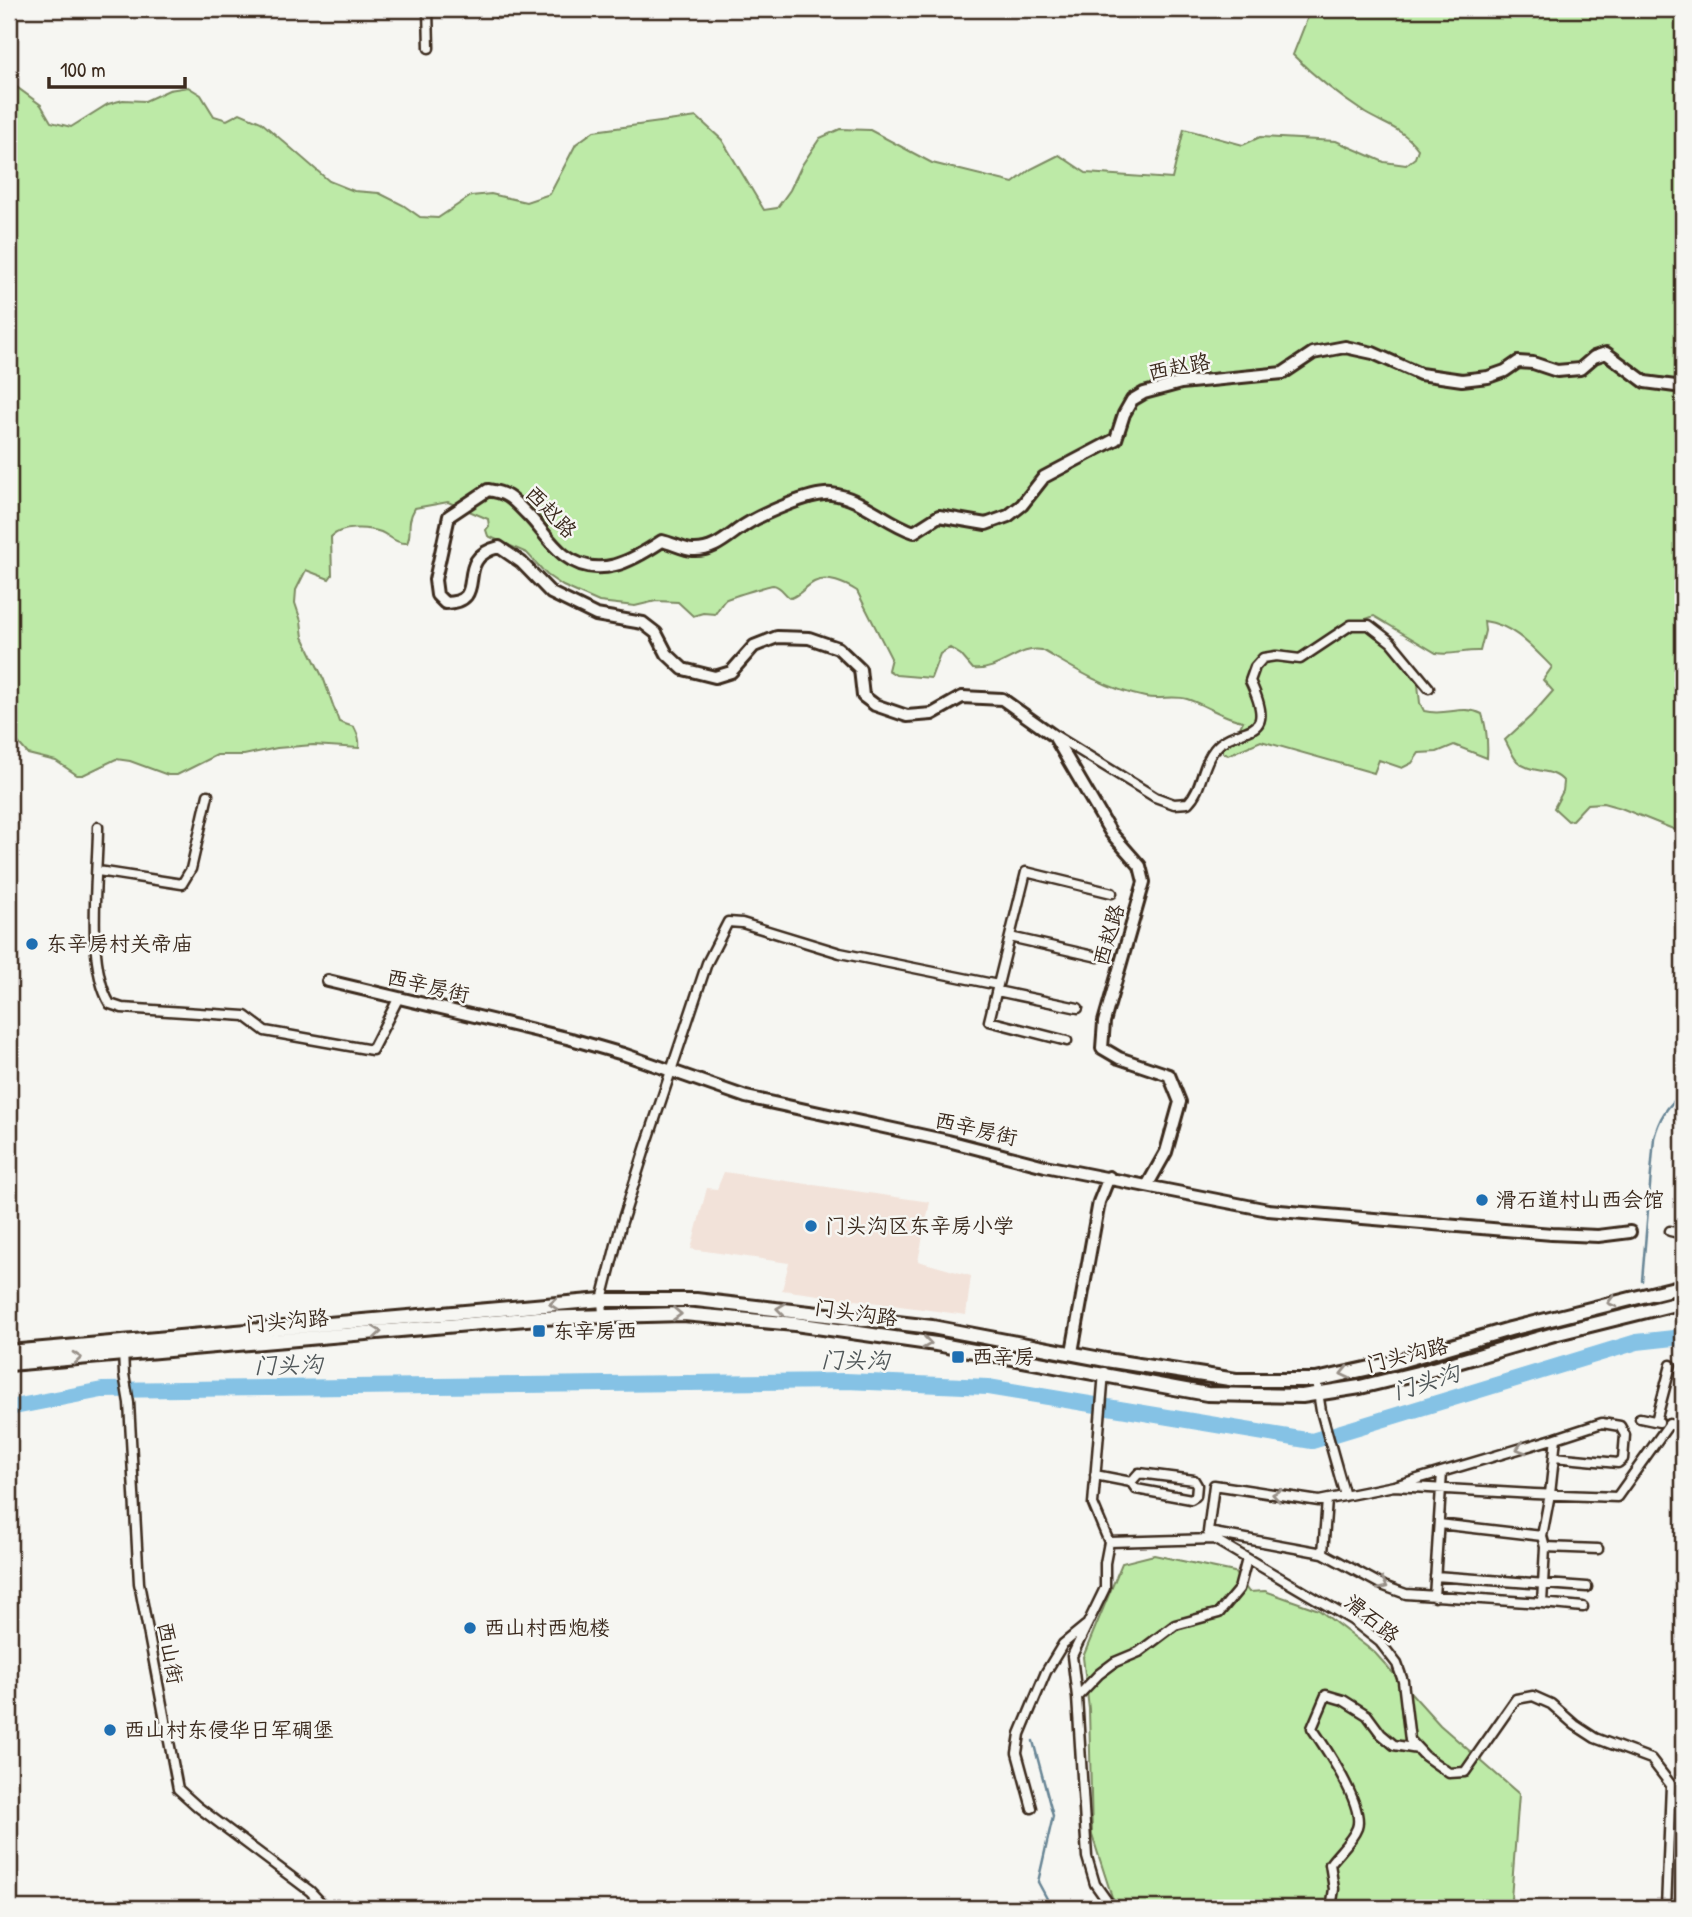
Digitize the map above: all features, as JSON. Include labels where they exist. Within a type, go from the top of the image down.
[{"type":"main road","name":"门头沟路","points":[[9,1364],[123,1349],[602,1300],[709,1301],[932,1327],[1106,1360],[1236,1380],[1316,1380],[1392,1363],[1510,1329],[1683,1286]]},
{"type":"main road","name":"门头沟路","points":[[9,1352],[123,1349],[603,1314],[683,1314],[801,1324],[936,1344],[1207,1394],[1302,1396],[1426,1371],[1554,1334],[1683,1302]]},
{"type":"street","points":[[428,9],[429,48]]},
{"type":"street","name":"西赵路","points":[[1148,1184],[1166,1152],[1181,1102],[1169,1075],[1119,1058],[1102,1048],[1104,1022],[1144,882],[1140,866],[1111,833],[1054,736],[1002,699],[962,697],[932,714],[907,716],[875,705],[863,696],[860,669],[838,648],[809,638],[777,637],[754,646],[731,672],[715,677],[682,669],[667,654],[656,633],[643,623],[596,615],[551,593],[521,562],[499,547],[484,551],[474,562],[468,595],[459,602],[446,603],[437,595],[435,580],[449,516],[488,490],[506,493],[565,555],[585,566],[611,568],[633,560],[662,541],[691,551],[715,547],[747,523],[813,495],[832,494],[851,500],[898,527],[914,532],[939,516],[986,524],[1008,516],[1022,505],[1044,477],[1116,439],[1132,400],[1144,393],[1181,383],[1283,373],[1313,353],[1345,347],[1373,353],[1420,374],[1462,380],[1488,377],[1505,371],[1518,362],[1534,363],[1557,371],[1580,369],[1594,357],[1606,353],[1645,382],[1683,387]]},
{"type":"street","points":[[1054,736],[1155,797],[1174,804],[1188,803],[1198,790],[1209,756],[1216,747],[1251,731],[1259,722],[1261,708],[1250,681],[1255,667],[1264,658],[1276,656],[1300,659],[1351,625],[1369,625],[1391,642],[1429,688]]},
{"type":"street","points":[[98,871],[182,884],[191,869],[208,795]]},
{"type":"street","points":[[98,827],[98,871],[94,890],[99,981],[110,1004],[122,1008],[245,1016],[265,1031],[372,1050],[398,999]]},
{"type":"street","points":[[1067,1041],[989,1021],[1026,872],[1112,893]]},
{"type":"street","points":[[603,1314],[602,1300],[621,1225],[707,963],[728,922],[742,923],[840,953],[1078,1008]]},
{"type":"street","points":[[1010,937],[1098,957]]},
{"type":"street","name":"西辛房街","points":[[328,981],[572,1039],[746,1097],[803,1112],[948,1141],[1045,1166],[1148,1184],[1268,1210],[1552,1234],[1598,1236],[1630,1232]]},
{"type":"street","points":[[1072,1353],[1099,1202],[1109,1177]]},
{"type":"street","points":[[1670,1231],[1683,1234]]},
{"type":"street","name":"西山街","points":[[123,1349],[129,1403],[139,1583],[178,1789],[310,1891],[326,1908]]},
{"type":"street","points":[[1106,1360],[1093,1504],[1109,1542],[1105,1563],[1105,1588],[1072,1656],[1087,1857],[1096,1884],[1112,1908]]},
{"type":"street","points":[[1656,1421],[1671,1364]]},
{"type":"street","points":[[1316,1380],[1324,1423],[1345,1496]]},
{"type":"street","points":[[1640,1418],[1683,1427]]},
{"type":"street","points":[[1554,1457],[1618,1463],[1623,1459],[1625,1434],[1620,1426],[1602,1423],[1394,1486],[1319,1501],[1214,1485],[1208,1532],[1323,1553],[1406,1594],[1583,1607]]},
{"type":"street","points":[[1394,1486],[1617,1497],[1669,1424]]},
{"type":"street","points":[[1542,1603],[1545,1547],[1542,1536],[1556,1438]]},
{"type":"street","points":[[1434,1597],[1442,1472]]},
{"type":"street","points":[[1095,1475],[1131,1482],[1136,1489],[1191,1499],[1196,1496],[1198,1485],[1194,1480],[1139,1473],[1131,1482]]},
{"type":"street","points":[[1323,1553],[1327,1500]]},
{"type":"street","points":[[1439,1524],[1542,1536]]},
{"type":"street","name":"滑石路","points":[[1109,1542],[1214,1539],[1352,1620],[1380,1642],[1397,1664],[1403,1682],[1410,1740],[1418,1749]]},
{"type":"street","points":[[1545,1547],[1598,1549]]},
{"type":"street","points":[[1077,1697],[1115,1662],[1146,1648],[1175,1625],[1219,1613],[1239,1589],[1247,1559]]},
{"type":"street","points":[[1435,1576],[1587,1587]]},
{"type":"street","points":[[1032,1808],[1017,1753],[1020,1734],[1052,1662],[1063,1644],[1085,1626]]},
{"type":"street","points":[[1331,1908],[1334,1889],[1330,1864],[1356,1831],[1358,1822],[1355,1805],[1328,1751],[1312,1728],[1326,1695],[1343,1700],[1367,1715],[1381,1734],[1394,1745],[1418,1749],[1449,1773],[1465,1772],[1516,1699],[1532,1696],[1551,1704],[1575,1726],[1595,1738],[1651,1759],[1671,1785],[1665,1908]]},
{"type":"shaded area","name":"门头沟区东辛房小学","points":[[724,1172],[930,1202],[918,1261],[971,1276],[966,1315],[782,1290],[789,1263],[691,1249],[707,1188],[717,1189]]},
{"type":"green space","points":[[1311,9],[1683,9],[1683,833],[1603,803],[1587,804],[1568,821],[1554,808],[1563,791],[1564,782],[1554,774],[1522,765],[1515,759],[1505,740],[1553,691],[1543,680],[1552,667],[1522,638],[1495,623],[1484,621],[1485,631],[1480,651],[1442,654],[1374,616],[1366,619],[1365,625],[1374,636],[1387,643],[1417,675],[1420,703],[1424,711],[1439,713],[1467,710],[1482,714],[1487,741],[1487,758],[1454,745],[1437,752],[1419,753],[1412,763],[1402,768],[1379,760],[1374,773],[1261,741],[1228,755],[1223,753],[1221,740],[1227,733],[1238,732],[1243,721],[1187,699],[1150,698],[1117,689],[1042,650],[1025,651],[992,667],[973,669],[961,655],[950,648],[940,654],[931,678],[896,675],[888,670],[891,658],[857,591],[830,580],[814,582],[791,598],[773,585],[757,589],[725,600],[715,614],[693,616],[678,602],[656,601],[635,606],[599,602],[563,586],[547,575],[527,553],[488,536],[488,519],[448,502],[415,508],[410,519],[407,543],[369,529],[354,528],[335,533],[331,537],[332,575],[329,579],[306,570],[296,590],[295,603],[303,637],[324,680],[339,722],[354,727],[359,748],[313,745],[277,748],[244,755],[217,755],[177,775],[168,775],[130,761],[116,759],[83,775],[77,775],[56,761],[28,754],[15,739],[9,739],[9,84],[41,105],[51,122],[71,127],[108,104],[123,100],[145,101],[169,90],[188,87],[201,95],[214,116],[227,120],[240,113],[261,122],[329,181],[354,191],[379,193],[420,217],[438,218],[471,196],[491,194],[526,202],[550,194],[576,144],[594,131],[697,117],[722,140],[764,210],[777,208],[820,138],[840,129],[870,130],[932,163],[1013,183],[1031,169],[1059,155],[1086,173],[1172,179],[1184,129],[1243,145],[1260,137],[1336,141],[1384,162],[1406,165],[1415,158],[1418,149],[1412,142],[1346,100],[1293,55]]},
{"type":"green space","points":[[1154,1555],[1234,1572],[1249,1592],[1265,1591],[1319,1610],[1375,1653],[1440,1725],[1519,1794],[1511,1899],[1528,1908],[1121,1908],[1112,1897],[1092,1835],[1089,1709],[1083,1657],[1122,1563]]},
{"type":"waterway","points":[[1642,1281],[1654,1138],[1664,1113],[1683,1093]]},
{"type":"waterway","name":"门头沟","points":[[9,1408],[102,1390],[846,1381],[988,1387],[1312,1441],[1637,1342],[1683,1337]]},
{"type":"waterway","points":[[1033,1741],[1053,1816],[1038,1882],[1052,1908]]},
{"type":"place","name":"东辛房村关帝庙","points":[[32,944]]},
{"type":"place","name":"滑石道村山西会馆","points":[[1482,1200]]},
{"type":"place","name":"门头沟区东辛房小学","points":[[811,1226]]},
{"type":"place","name":"东辛房西","points":[[539,1331]]},
{"type":"place","name":"西辛房","points":[[958,1357]]},
{"type":"place","name":"西山村西炮楼","points":[[470,1628]]},
{"type":"place","name":"西山村东侵华日军碉堡","points":[[110,1730]]}]
